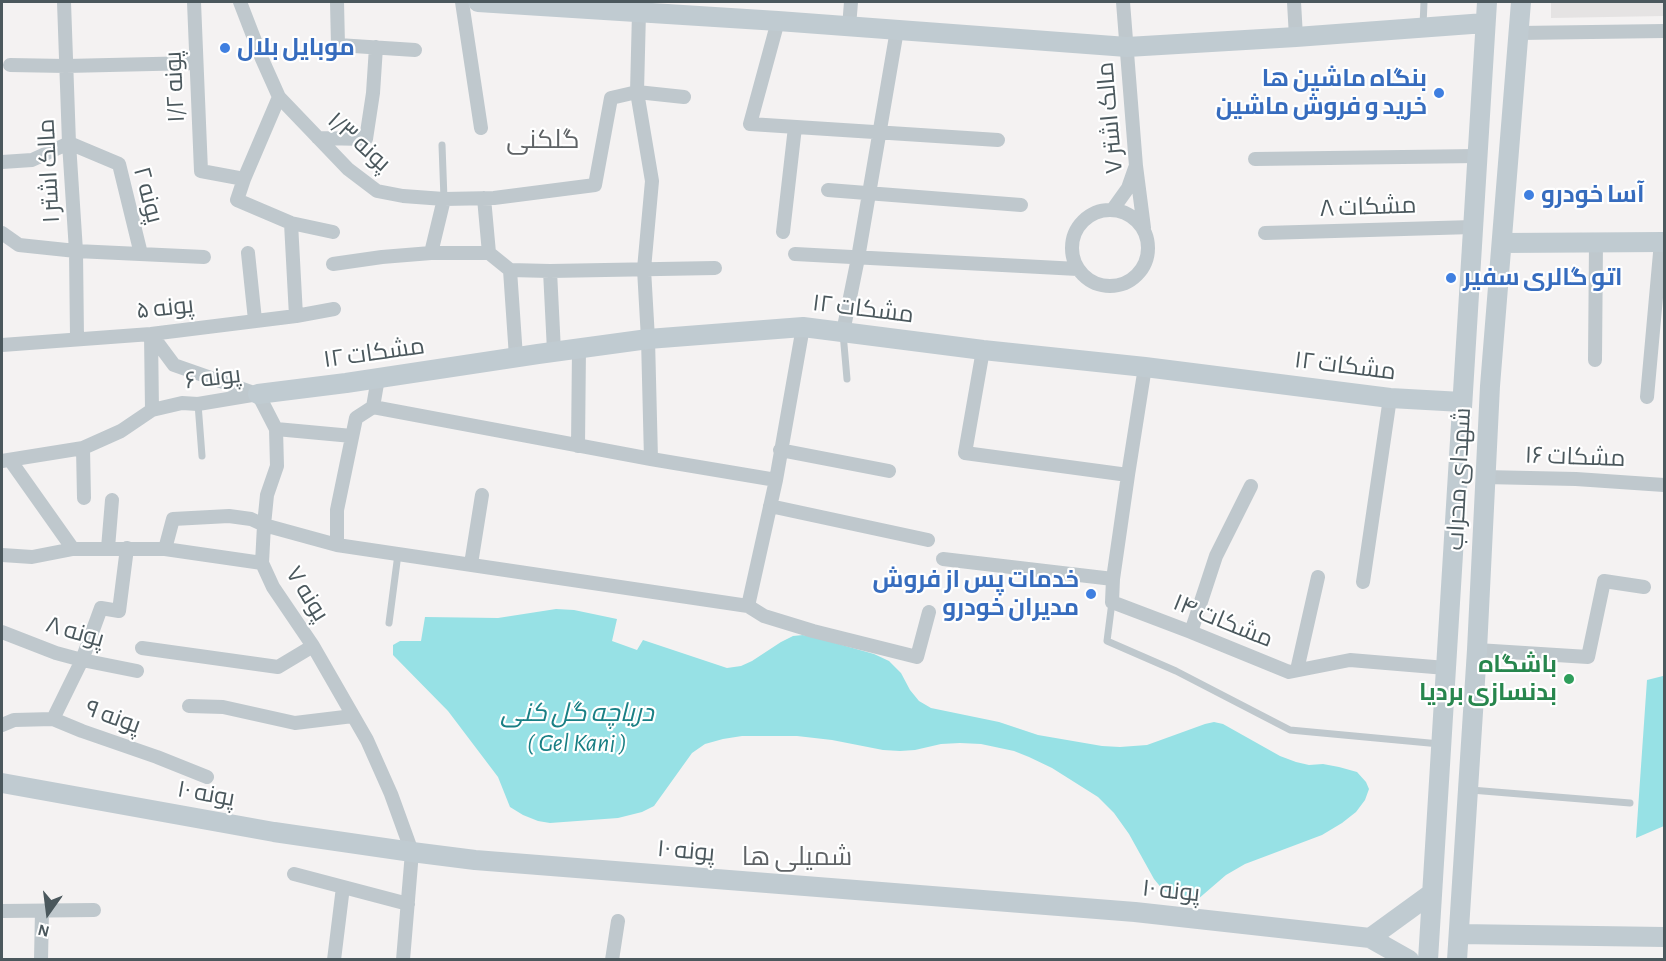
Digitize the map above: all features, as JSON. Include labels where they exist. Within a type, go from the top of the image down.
[{"type":"street","name":"مالک اشتر ۱","points":[[64,2],[76,251],[77,338]]},
{"type":"street","name":"پونه ۱/۲","points":[[194,2],[201,171],[244,179]]},
{"type":"street","name":"پونه ۱/۳","points":[[240,2],[279,97],[348,168],[377,191],[403,196],[444,199],[494,198],[595,185],[611,98],[638,92]]},
{"type":"street","points":[[337,2],[338,45],[416,50]]},
{"type":"street","points":[[462,2],[481,128]]},
{"type":"street","points":[[477,2],[639,12],[687,8],[778,21],[1127,47],[1485,23],[1482,2]]},
{"type":"street","points":[[849,27],[851,2]]},
{"type":"street","name":"مالک اشتر ۷","points":[[1123,2],[1136,166],[1144,230]]},
{"type":"street","points":[[1294,2],[1296,37]]},
{"type":"street","name":"شهدای محراب","points":[[1428,960],[1487,2]]},
{"type":"street","name":"شهدای محراب","points":[[1457,960],[1477,650],[1490,386],[1521,2]]},
{"type":"street","points":[[639,12],[638,92],[652,181],[644,269],[651,459]]},
{"type":"street","points":[[778,21],[750,124],[998,140]]},
{"type":"street","points":[[843,332],[897,30]]},
{"type":"street","points":[[1519,33],[1665,31]]},
{"type":"street","points":[[318,138],[366,139],[373,93],[376,47]]},
{"type":"street","points":[[10,65],[196,63]]},
{"type":"street","points":[[638,92],[684,97]]},
{"type":"street","points":[[279,97],[237,200],[291,223],[333,232]]},
{"type":"street","points":[[783,232],[795,127]]},
{"type":"street","points":[[2,162],[32,160],[69,143]]},
{"type":"street","name":"پونه ۲","points":[[69,143],[118,164],[141,254]]},
{"type":"street","points":[[1256,159],[1477,156]]},
{"type":"street","points":[[1113,209],[1128,188],[1136,166]]},
{"type":"street","points":[[828,190],[1021,206]]},
{"type":"street","points":[[484,198],[489,253]]},
{"type":"street","points":[[431,253],[444,199]]},
{"type":"street","points":[[1113,209],[1131,216],[1144,230],[1148,241],[1148,254],[1144,266],[1126,283],[1114,286],[1101,285],[1090,280],[1078,269],[1071,248],[1073,236],[1079,224],[1089,216],[1100,210],[1113,209]]},
{"type":"street","points":[[291,223],[296,316]]},
{"type":"street","name":"مشکات ۸","points":[[1265,233],[1473,227]]},
{"type":"street","points":[[2,233],[19,245],[76,251],[204,257]]},
{"type":"street","points":[[1595,360],[1596,242]]},
{"type":"street","points":[[1502,243],[1663,242],[1647,397]]},
{"type":"street","points":[[248,253],[255,320]]},
{"type":"street","points":[[333,264],[431,253],[489,253],[510,270],[715,268]]},
{"type":"street","points":[[795,254],[1078,269]]},
{"type":"street","points":[[510,270],[516,357]]},
{"type":"street","points":[[550,271],[554,351]]},
{"type":"street","name":"پونه ۵","points":[[2,345],[151,334],[296,316],[333,309]]},
{"type":"street","points":[[748,606],[776,480],[803,327]]},
{"type":"street","name":"مشکات ۱۲","points":[[258,394],[648,339],[803,327],[1390,398],[1462,402]]},
{"type":"street","points":[[151,334],[174,365],[258,394]]},
{"type":"street","points":[[151,334],[152,410]]},
{"type":"street","points":[[578,446],[579,348]]},
{"type":"street","points":[[983,350],[965,453],[1128,475]]},
{"type":"street","points":[[1112,602],[1113,579],[1145,367]]},
{"type":"street","points":[[373,407],[378,378]]},
{"type":"street","name":"پونه ۶","points":[[6,461],[83,447],[121,431],[152,410],[258,394],[276,429],[277,466],[267,495],[262,562]]},
{"type":"street","points":[[1363,582],[1390,398]]},
{"type":"street","points":[[337,544],[337,510],[356,418],[373,407],[578,446],[776,480]]},
{"type":"street","points":[[276,429],[352,436]]},
{"type":"street","points":[[83,447],[84,498]]},
{"type":"street","points":[[780,450],[890,471]]},
{"type":"street","points":[[6,461],[73,549]]},
{"type":"street","name":"مشکات ۱۶","points":[[1484,477],[1576,479],[1665,485]]},
{"type":"street","points":[[1191,632],[1216,556],[1251,486]]},
{"type":"street","points":[[471,564],[482,495]]},
{"type":"street","points":[[108,548],[112,500]]},
{"type":"street","points":[[770,506],[928,540]]},
{"type":"street","points":[[165,549],[173,519],[229,516],[251,519],[264,525],[337,544],[748,606],[764,616],[813,631],[917,657],[929,612]]},
{"type":"street","points":[[53,719],[82,660],[101,608],[119,611],[127,548]]},
{"type":"street","name":"پونه ۷","points":[[2,555],[32,557],[73,549],[165,549],[262,562],[273,587],[313,646],[368,740],[412,852]]},
{"type":"street","points":[[943,559],[1113,579]]},
{"type":"street","points":[[1297,670],[1318,577]]},
{"type":"street","points":[[1477,650],[1588,657],[1604,582],[1644,587]]},
{"type":"street","name":"مشکات ۱۴","points":[[1112,602],[1289,672],[1350,660],[1446,668]]},
{"type":"street","name":"پونه ۸","points":[[2,632],[56,653],[136,671]]},
{"type":"street","points":[[142,648],[278,667],[313,646]]},
{"type":"street","points":[[189,706],[224,707],[295,723],[353,716]]},
{"type":"street","name":"پونه ۹","points":[[2,725],[14,720],[53,719],[207,777]]},
{"type":"street","name":"پونه ۱۰","points":[[2,783],[274,832],[487,861],[1135,912],[1370,938]]},
{"type":"street","points":[[403,960],[412,852]]},
{"type":"street","points":[[294,874],[408,904]]},
{"type":"street","points":[[334,960],[343,887]]},
{"type":"street","points":[[1409,960],[1370,938],[1432,893]]},
{"type":"street","points":[[2,911],[94,910]]},
{"type":"street","points":[[40,960],[42,911]]},
{"type":"street","points":[[612,960],[618,921]]},
{"type":"street","points":[[1459,934],[1665,938]]},
{"type":"lane","points":[[1424,2],[1424,27]]},
{"type":"lane","points":[[442,145],[444,199]]},
{"type":"lane","points":[[843,332],[847,379]]},
{"type":"lane","points":[[198,404],[202,456]]},
{"type":"lane","points":[[389,623],[398,554]]},
{"type":"lane","points":[[1112,602],[1107,640],[1176,671],[1290,730],[1441,744]]},
{"type":"lane","points":[[1468,790],[1630,803]]},
{"type":"shaded area","points":[[1551,2],[1664,2],[1664,16],[1551,18]]},
{"type":"water","name":"دریاچه گل کنی ( Gel Kani )","points":[[556,609],[574,610],[617,619],[612,641],[637,650],[643,640],[727,668],[741,666],[752,661],[793,636],[803,635],[828,641],[874,654],[889,661],[901,673],[919,701],[931,708],[999,722],[1038,735],[1102,746],[1147,745],[1214,722],[1223,724],[1280,756],[1296,762],[1309,765],[1323,764],[1357,772],[1369,789],[1365,800],[1356,812],[1342,823],[1322,835],[1245,864],[1226,875],[1197,900],[1186,901],[1163,890],[1154,879],[1129,834],[1114,813],[1098,797],[1052,768],[1029,757],[1014,751],[981,744],[941,744],[900,751],[797,736],[742,736],[723,739],[705,744],[692,753],[654,806],[642,812],[618,818],[550,823],[538,821],[510,807],[498,777],[448,711],[393,655],[393,645],[400,641],[421,641],[425,617],[498,618]]},
{"type":"water","points":[[1664,673],[1664,826],[1636,838],[1647,680],[1663,676]]},
{"type":"place","name":"موبایل بلال","points":[[225,48]]},
{"type":"place","name":"بنگاه ماشین ها خرید و فروش ماشین","points":[[1439,93]]},
{"type":"place","name":"آسا خودرو","points":[[1529,195]]},
{"type":"place","name":"اتو گالری سفیر","points":[[1451,278]]},
{"type":"place","name":"خدمات پس از فروش مدیران خودرو","points":[[1091,594]]},
{"type":"place","name":"باشگاه بدنسازی بردیا","points":[[1569,679]]},
{"type":"district","name":"گلکنی","points":[[543,140]]},
{"type":"district","name":"شمیلی ها","points":[[797,857]]}]
